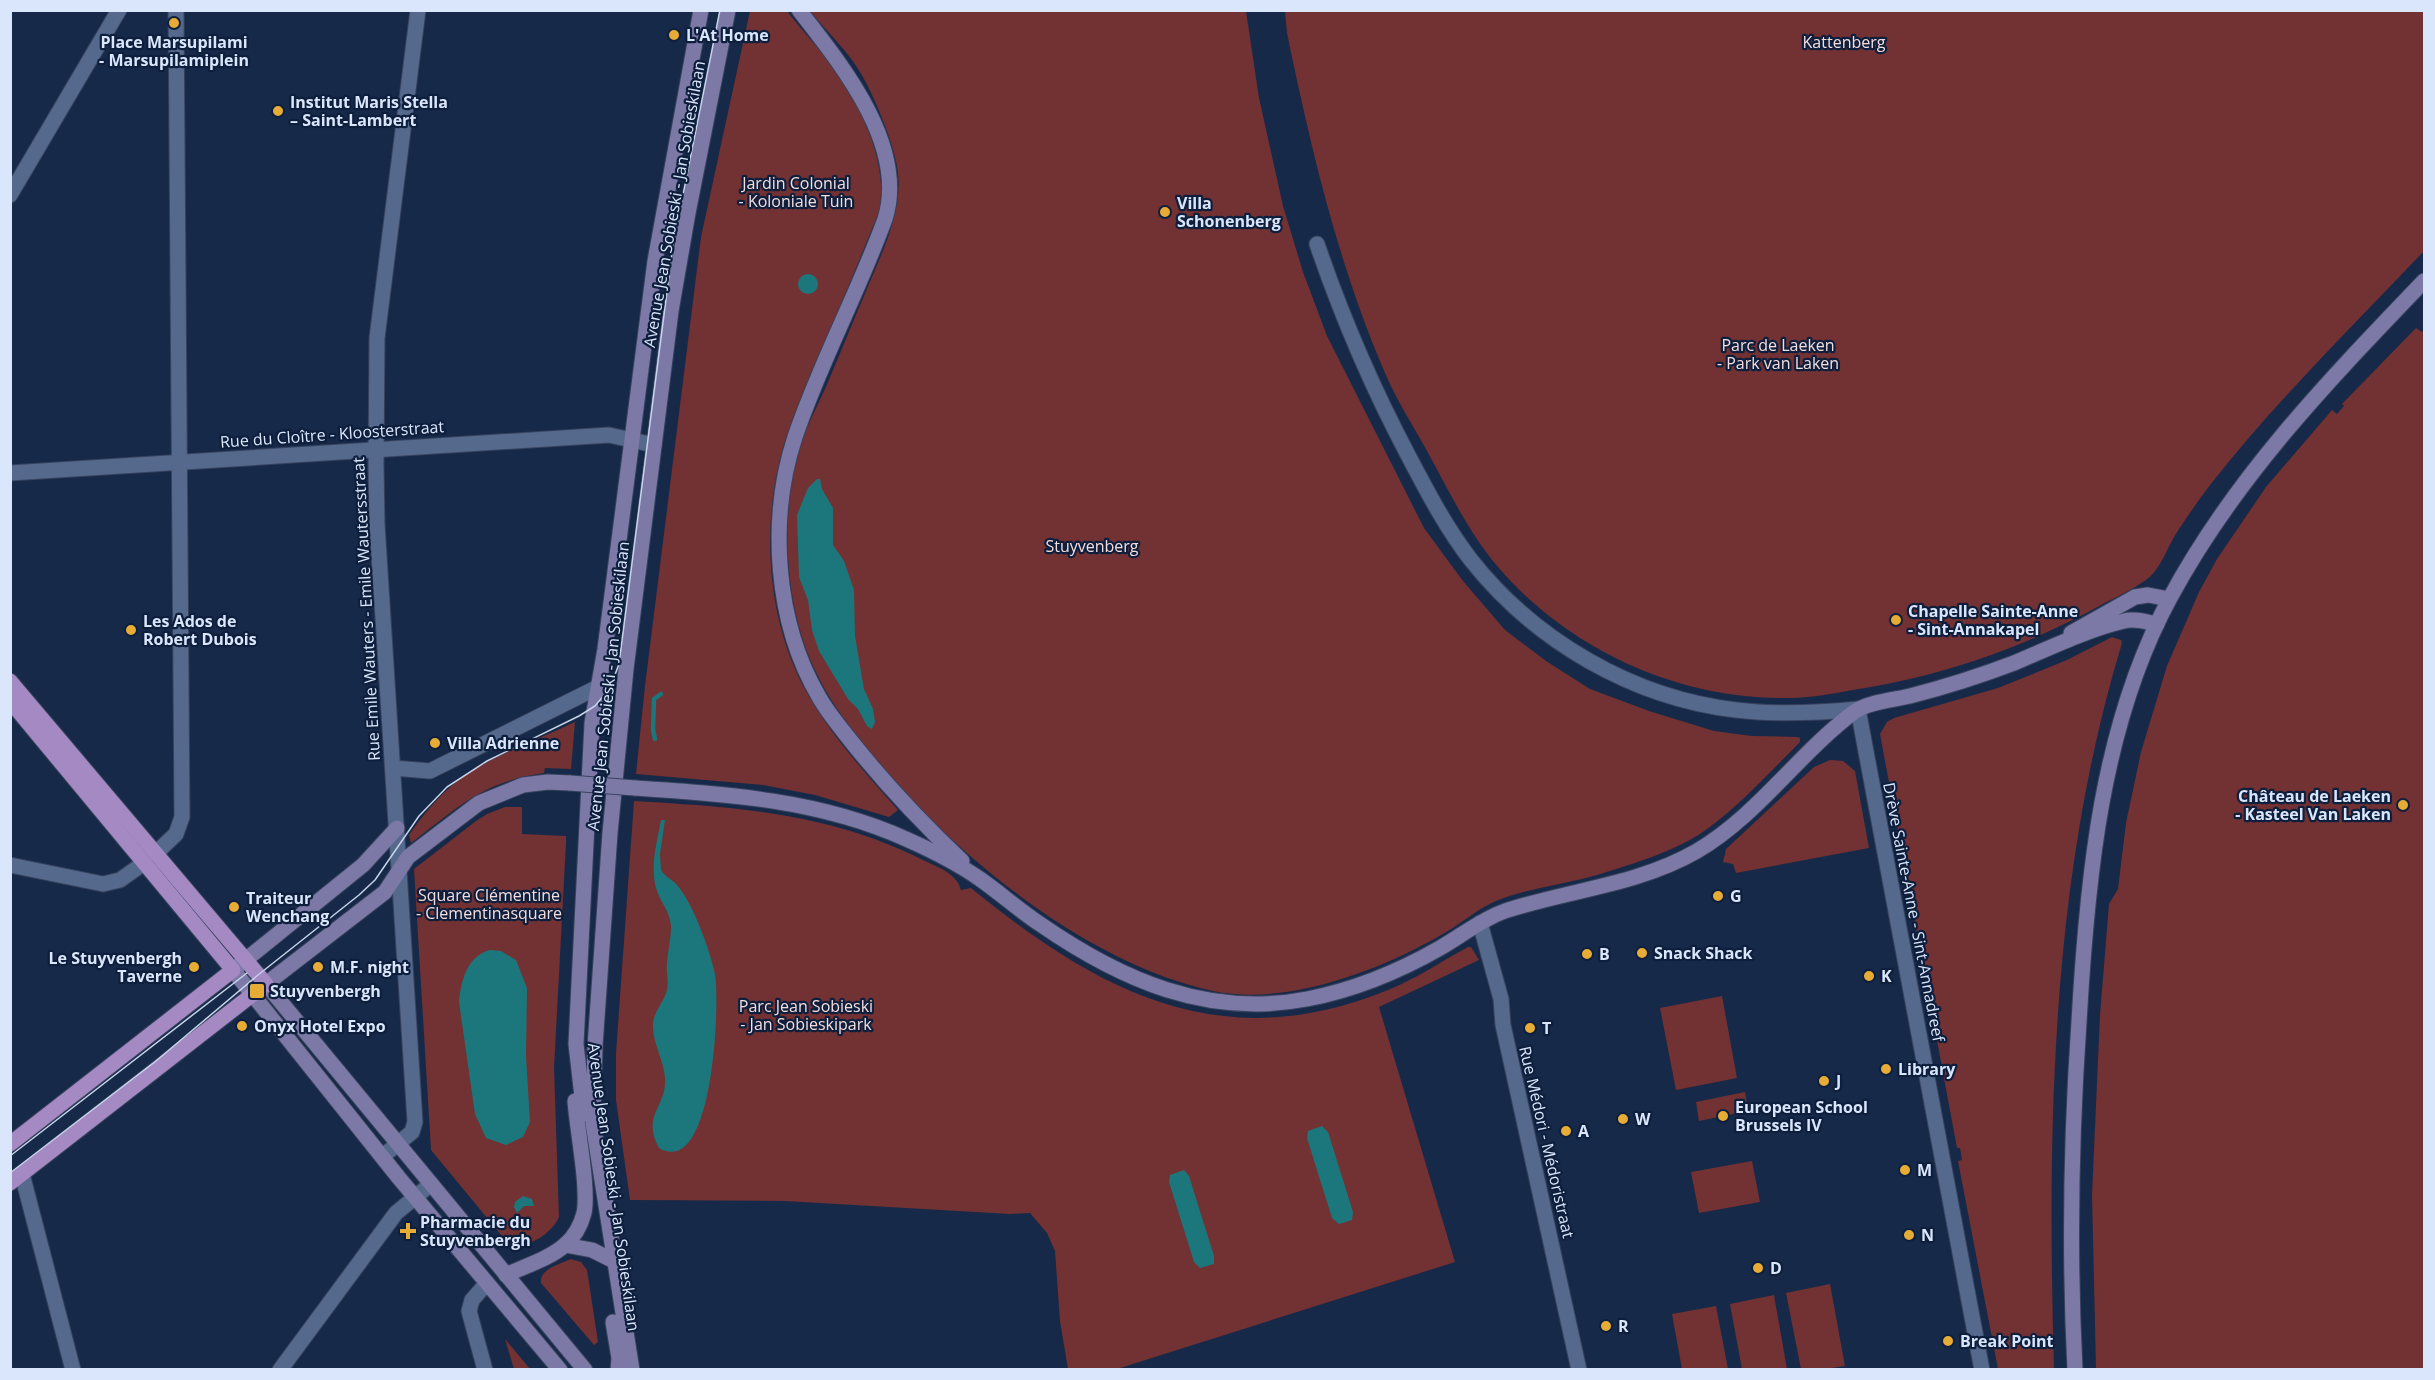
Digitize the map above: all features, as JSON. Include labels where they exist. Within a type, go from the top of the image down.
[{"type":"main road","points":[[10,681],[149,858],[238,965],[266,984],[16,1178]]},
{"type":"main road","points":[[10,701],[149,858]]},
{"type":"main road","points":[[10,1144],[238,965]]},
{"type":"street","points":[[10,195],[119,10]]},
{"type":"street","points":[[10,866],[104,884],[120,880],[176,834],[182,817],[176,10]]},
{"type":"street","name":"Rue Emile Wauters - Emile Wautersstraat","points":[[383,1156],[412,1132],[415,1122],[376,509],[377,338],[418,10]]},
{"type":"street","name":"Avenue Jean Sobieski - Jan Sobieskilaan","points":[[632,1370],[592,1179],[576,1044],[592,723],[655,261],[701,10]]},
{"type":"street","name":"Avenue Jean Sobieski - Jan Sobieskilaan","points":[[618,1370],[619,1358],[593,1123],[592,1092],[610,833],[628,652],[678,262],[728,10]]},
{"type":"street","points":[[799,10],[840,63],[859,94],[877,132],[888,167],[891,187],[889,207],[882,228],[806,408],[788,465],[781,500],[780,564],[786,605],[795,641],[808,677],[831,715],[911,813],[981,879],[1048,930],[1112,967],[1175,993],[1227,1004],[1279,1003],[1349,988],[1415,962],[1480,923],[1508,910],[1643,874],[1697,851],[1743,817],[1858,709]]},
{"type":"street","points":[[1317,244],[1359,356],[1426,488],[1471,559],[1515,608],[1563,645],[1596,666],[1663,693],[1696,703],[1758,712],[1803,714],[1858,709],[1956,683],[2126,620],[2157,624]]},
{"type":"street","points":[[2075,1370],[2071,1215],[2079,1012],[2097,839],[2109,775],[2132,689],[2169,599],[2205,539],[2255,468],[2337,372],[2424,281]]},
{"type":"street","name":"Rue du Cloître - Kloosterstraat","points":[[10,473],[609,435],[654,445]]},
{"type":"street","points":[[2046,649],[2135,597],[2148,595],[2169,599]]},
{"type":"street","points":[[393,768],[430,771],[598,687]]},
{"type":"street","name":"Drève Sainte-Anne - Sint-Annadreef","points":[[1858,709],[1982,1370]]},
{"type":"street","points":[[585,1370],[266,984],[385,892],[400,867],[413,853],[468,810],[498,793],[535,783],[570,783],[752,797],[820,809],[905,838],[981,879]]},
{"type":"street","points":[[397,828],[363,865],[238,965],[252,996],[560,1370]]},
{"type":"street","name":"Rue Médori - Médoristraat","points":[[1480,923],[1501,999],[1503,1025],[1579,1370]]},
{"type":"street","points":[[506,1275],[556,1252],[565,1245],[579,1226],[585,1206],[575,1101],[577,1055]]},
{"type":"street","points":[[16,1178],[73,1370]]},
{"type":"street","points":[[280,1370],[396,1213],[431,1184]]},
{"type":"street","points":[[565,1245],[583,1247],[608,1258]]},
{"type":"street","points":[[485,1370],[469,1311],[472,1300],[487,1283]]},
{"type":"green space","name":"Jardin Colonial - Koloniale Tuin","points":[[750,11],[787,11],[825,57],[856,103],[871,136],[880,171],[881,207],[785,441],[777,471],[770,535],[775,600],[792,662],[806,691],[826,723],[898,810],[889,817],[815,795],[763,785],[636,774],[701,237]]},
{"type":"green space","name":"Stuyvenberg","points":[[810,11],[1246,11],[1259,98],[1283,206],[1303,272],[1327,336],[1424,528],[1463,581],[1505,630],[1546,661],[1590,689],[1649,711],[1714,731],[1752,736],[1797,737],[1800,738],[1800,742],[1734,807],[1710,827],[1684,843],[1656,856],[1597,875],[1519,893],[1496,901],[1448,931],[1394,959],[1357,974],[1298,990],[1266,994],[1234,994],[1213,991],[1164,977],[1114,955],[1066,928],[1019,895],[933,822],[863,743],[837,709],[821,682],[798,623],[792,595],[787,539],[791,484],[796,459],[805,432],[887,241],[898,196],[895,155],[863,77],[845,51]]},
{"type":"green space","name":"Parc de Laeken - Park van Laken","points":[[1285,11],[2424,11],[2424,251],[2316,363],[2238,450],[2188,515],[2155,571],[2135,587],[2073,620],[2016,646],[1927,675],[1827,695],[1798,698],[1747,696],[1707,690],[1667,679],[1629,664],[1592,645],[1558,623],[1526,597],[1498,567],[1468,525],[1389,383],[1353,290],[1316,163],[1287,33]]},
{"type":"green space","points":[[2416,328],[2422,332],[2424,330],[2424,1369],[2096,1369],[2092,1195],[2100,1015],[2109,904],[2118,889],[2126,823],[2141,752],[2167,666],[2199,592],[2217,559],[2266,487],[2332,410],[2337,414],[2344,406],[2342,404]]},
{"type":"green space","points":[[2112,637],[2121,640],[2122,643],[2098,731],[2080,821],[2067,911],[2059,1003],[2052,1186],[2054,1369],[1998,1369],[1958,1161],[1962,1160],[1960,1148],[1957,1148],[1880,734],[1887,722],[1894,718],[1998,688],[2067,660]]},
{"type":"green space","points":[[575,722],[571,769],[545,768],[544,773],[522,777],[487,790],[458,807],[411,843],[409,835],[420,820],[438,799],[471,771]]},
{"type":"green space","points":[[1830,760],[1843,761],[1855,771],[1869,848],[1736,873],[1733,864],[1723,862],[1726,849],[1814,767]]},
{"type":"green space","name":"Parc Jean Sobieski - Jan Sobieskipark","points":[[634,801],[709,806],[782,815],[817,822],[888,844],[946,871],[959,884],[961,890],[971,888],[1067,958],[1116,984],[1166,1004],[1217,1015],[1271,1018],[1328,1009],[1398,986],[1471,947],[1479,960],[1379,1007],[1455,1262],[1117,1369],[1068,1369],[1060,1321],[1055,1251],[1047,1233],[1030,1213],[1010,1214],[785,1201],[630,1200],[616,1100],[616,1053]]},
{"type":"green space","name":"Square Clémentine - Clementinasquare","points":[[505,807],[522,807],[522,834],[566,836],[554,1068],[559,1217],[551,1229],[540,1238],[511,1247],[431,1150],[414,869],[476,821]]},
{"type":"green space","points":[[1722,996],[1737,1078],[1676,1090],[1660,1008]]},
{"type":"green space","points":[[1745,1092],[1748,1111],[1699,1121],[1696,1102]]},
{"type":"green space","points":[[1752,1161],[1760,1202],[1699,1213],[1691,1172]]},
{"type":"green space","points":[[571,1259],[581,1262],[587,1270],[598,1342],[594,1345],[541,1283],[543,1274]]},
{"type":"green space","points":[[1830,1284],[1845,1366],[1801,1369],[1786,1293]]},
{"type":"green space","points":[[1774,1295],[1787,1369],[1742,1369],[1730,1304]]},
{"type":"green space","points":[[1716,1306],[1728,1369],[1682,1369],[1672,1314]]},
{"type":"green space","points":[[505,1339],[530,1369],[514,1369]]},
{"type":"shaded area","points":[[808,274],[815,277],[818,284],[815,291],[808,294],[801,291],[798,284],[801,277]]},
{"type":"shaded area","points":[[820,479],[822,489],[833,508],[833,545],[844,561],[854,590],[855,636],[864,689],[873,709],[875,722],[872,729],[867,726],[858,709],[848,699],[819,651],[812,630],[808,600],[799,577],[797,515],[808,488]]},
{"type":"shaded area","points":[[661,820],[665,820],[660,854],[661,870],[677,885],[695,915],[713,964],[716,991],[710,1083],[702,1114],[692,1138],[677,1151],[659,1148],[653,1127],[665,1088],[665,1078],[654,1038],[653,1024],[667,990],[667,963],[671,935],[669,916],[654,880],[655,854]]},
{"type":"shaded area","points":[[490,950],[501,951],[516,960],[527,988],[526,1056],[530,1122],[523,1137],[506,1145],[486,1138],[475,1114],[459,1002],[461,986],[467,970],[476,958]]},
{"type":"shaded area","points":[[1322,1126],[1328,1132],[1353,1212],[1352,1220],[1339,1224],[1332,1218],[1307,1138],[1308,1131]]},
{"type":"shaded area","points":[[1184,1170],[1189,1176],[1214,1256],[1214,1264],[1200,1268],[1194,1262],[1169,1182],[1170,1175]]},
{"type":"shaded area","points":[[523,1196],[532,1199],[534,1206],[524,1206],[517,1213],[514,1207],[515,1202]]},
{"type":"waterway","points":[[655,739],[654,699],[661,694]]},
{"type":"tram line","points":[[10,1173],[156,1061],[258,975],[359,895],[375,880],[419,816],[447,787],[487,761],[579,716],[595,706],[610,688],[619,664],[673,245],[720,10]]},
{"type":"tram line","points":[[10,1156],[247,973]]},
{"type":"place","name":"Place Marsupilami - Marsupilamiplein","points":[[174,23]]},
{"type":"place","name":"L'At Home","points":[[674,35]]},
{"type":"place","name":"Institut Maris Stella – Saint-Lambert","points":[[278,111]]},
{"type":"place","name":"Villa Schonenberg","points":[[1165,212]]},
{"type":"place","name":"Chapelle Sainte-Anne - Sint-Annakapel","points":[[1896,620]]},
{"type":"place","name":"Les Ados de Robert Dubois","points":[[131,630]]},
{"type":"place","name":"Villa Adrienne","points":[[435,743]]},
{"type":"place","name":"Château de Laeken - Kasteel Van Laken","points":[[2403,805]]},
{"type":"place","name":"G","points":[[1718,896]]},
{"type":"place","name":"Traiteur Wenchang","points":[[234,907]]},
{"type":"place","name":"Snack Shack","points":[[1642,953]]},
{"type":"place","name":"B","points":[[1587,954]]},
{"type":"place","name":"Le Stuyvenbergh Taverne","points":[[194,967]]},
{"type":"place","name":"M.F. night","points":[[318,967]]},
{"type":"place","name":"K","points":[[1869,976]]},
{"type":"place","name":"Stuyvenbergh","points":[[257,991]]},
{"type":"place","name":"Onyx Hotel Expo","points":[[242,1026]]},
{"type":"place","name":"T","points":[[1530,1028]]},
{"type":"place","name":"Library","points":[[1886,1069]]},
{"type":"place","name":"J","points":[[1824,1081]]},
{"type":"place","name":"European School Brussels IV","points":[[1723,1116]]},
{"type":"place","name":"W","points":[[1623,1119]]},
{"type":"place","name":"A","points":[[1566,1131]]},
{"type":"place","name":"M","points":[[1905,1170]]},
{"type":"place","name":"Pharmacie du Stuyvenbergh","points":[[408,1231]]},
{"type":"place","name":"N","points":[[1909,1235]]},
{"type":"place","name":"D","points":[[1758,1268]]},
{"type":"place","name":"R","points":[[1606,1326]]},
{"type":"place","name":"Break Point","points":[[1948,1341]]},
{"type":"park label","name":"Kattenberg","points":[[1844,42]]}]
